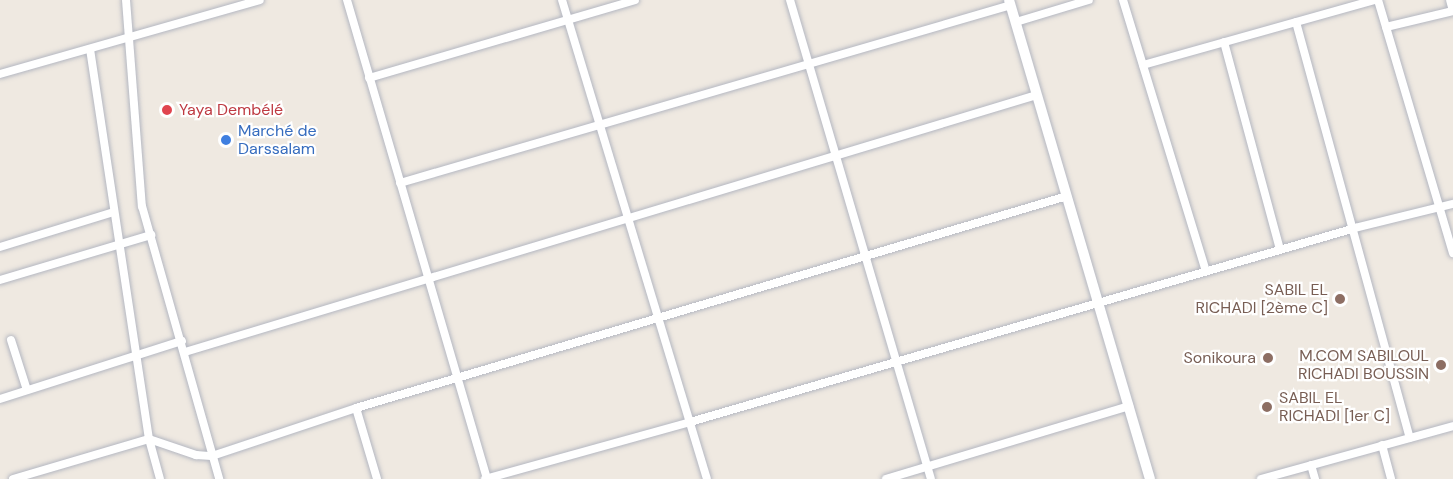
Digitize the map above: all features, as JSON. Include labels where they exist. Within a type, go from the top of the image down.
[{"type":"street","points":[[126,0],[127,38],[142,206],[182,341],[219,479]]},
{"type":"street","points":[[0,74],[260,0]]},
{"type":"street","points":[[346,0],[486,479],[690,422],[1354,228],[1437,205],[1453,204]]},
{"type":"street","points":[[562,0],[707,479]]},
{"type":"street","points":[[369,78],[635,0]]},
{"type":"street","points":[[790,0],[931,479]]},
{"type":"street","points":[[1016,22],[1089,0]]},
{"type":"street","points":[[1124,0],[1206,271]]},
{"type":"street","points":[[1143,65],[1376,0],[1453,253]]},
{"type":"street","points":[[1386,27],[1453,11],[1450,0]]},
{"type":"street","points":[[400,183],[1010,2],[1150,479]]},
{"type":"street","points":[[1296,22],[1410,438]]},
{"type":"street","points":[[1224,42],[1280,250]]},
{"type":"street","points":[[90,49],[149,440],[160,479]]},
{"type":"street","points":[[185,352],[1037,95]]},
{"type":"street","points":[[13,479],[149,440],[196,455],[212,456],[356,408],[1067,196]]},
{"type":"street","points":[[0,247],[114,212]]},
{"type":"street","points":[[0,280],[151,235]]},
{"type":"street","points":[[11,340],[27,390]]},
{"type":"street","points":[[0,399],[182,341]]},
{"type":"street","points":[[886,479],[1129,406]]},
{"type":"street","points":[[356,408],[377,479]]},
{"type":"street","points":[[1262,479],[1453,426]]},
{"type":"street","points":[[1382,445],[1391,479]]},
{"type":"street","points":[[1311,465],[1315,479]]},
{"type":"place","name":"Yaya Dembélé","points":[[167,110]]},
{"type":"place","name":"Marché de Darssalam","points":[[226,140]]},
{"type":"place","name":"SABIL EL RICHADI [2ème C]","points":[[1340,299]]},
{"type":"place","name":"Sonikoura","points":[[1268,358]]},
{"type":"place","name":"M.COM SABILOUL RICHADI BOUSSIN","points":[[1441,365]]},
{"type":"place","name":"SABIL EL RICHADI [1er C]","points":[[1267,407]]}]
